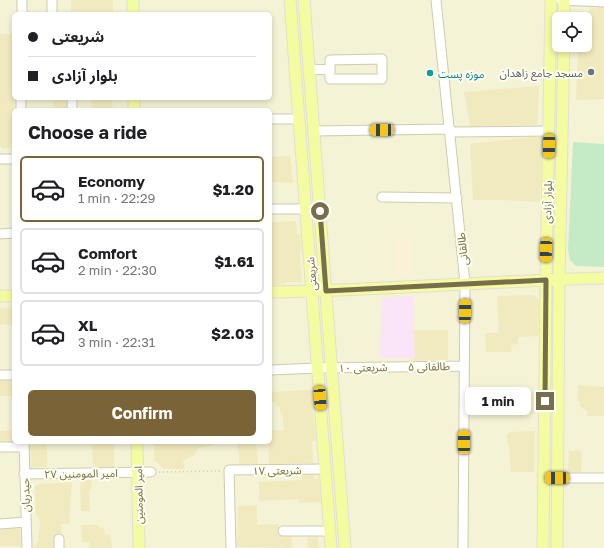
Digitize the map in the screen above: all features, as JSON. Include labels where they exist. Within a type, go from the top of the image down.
[{"type":"main road","points":[[133,0],[133,12]]},
{"type":"main road","name":"شریعتی","points":[[290,0],[313,291],[331,548]]},
{"type":"main road","name":"شریعتی","points":[[304,0],[345,548]]},
{"type":"main road","name":"بلوار آزادی","points":[[543,548],[551,0]]},
{"type":"main road","points":[[563,0],[564,12]]},
{"type":"main road","name":"بلوار آزادی","points":[[557,548],[559,279],[564,52]]},
{"type":"main road","points":[[272,292],[326,291],[465,283],[604,278]]},
{"type":"main road","points":[[0,296],[12,296]]},
{"type":"main road","name":"امیر المومنین","points":[[137,444],[138,548]]},
{"type":"street","points":[[22,0],[22,12]]},
{"type":"street","points":[[52,0],[52,12]]},
{"type":"street","name":"طالقانی","points":[[436,0],[465,283],[463,548]]},
{"type":"street","points":[[563,0],[604,2]]},
{"type":"street","points":[[382,59],[382,79],[330,79],[330,70],[330,60],[382,59]]},
{"type":"street","points":[[309,69],[330,70]]},
{"type":"street","points":[[272,119],[299,119]]},
{"type":"street","points":[[314,132],[382,130],[500,132],[549,131]]},
{"type":"street","points":[[0,159],[12,159]]},
{"type":"street","points":[[382,197],[457,198]]},
{"type":"street","points":[[272,209],[306,209]]},
{"type":"street","points":[[0,234],[12,233]]},
{"type":"street","name":"طالقانی ۵","points":[[394,367],[464,366]]},
{"type":"street","name":"شریعتی ۱۰","points":[[272,370],[332,367],[394,367]]},
{"type":"street","points":[[0,376],[12,375]]},
{"type":"street","points":[[0,447],[24,444]]},
{"type":"street","name":"حیدریان","points":[[24,444],[27,548]]},
{"type":"street","name":"شریعتی ۱۷","points":[[229,470],[325,469]]},
{"type":"street","points":[[229,470],[231,548]]},
{"type":"street","name":"امیر المومنین ۲۷","points":[[24,474],[152,472]]},
{"type":"street","points":[[544,478],[604,478]]},
{"type":"street","points":[[0,524],[26,522]]},
{"type":"street","points":[[284,531],[330,531]]},
{"type":"path","points":[[152,472],[229,470]]},
{"type":"shaded area","points":[[0,0],[604,0],[604,548],[0,548]]},
{"type":"shaded area","points":[[573,142],[604,144],[604,267],[576,266],[570,260],[568,250]]},
{"type":"shaded area","points":[[412,239],[412,276],[395,276],[395,240]]},
{"type":"shaded area","points":[[413,296],[415,358],[380,358],[382,298]]},
{"type":"building","points":[[71,0],[113,0],[113,12],[71,12]]},
{"type":"building","name":"مسجد جامع زاهدان","points":[[592,8],[604,8],[604,99],[576,100],[578,52],[592,52],[592,12],[587,12]]},
{"type":"building","points":[[0,34],[12,34],[12,100],[14,100],[14,108],[12,108],[12,148],[2,149],[2,147],[0,147]]},
{"type":"building","points":[[539,86],[537,125],[470,126],[464,92]]},
{"type":"building","points":[[53,100],[66,100],[66,108],[53,108]]},
{"type":"building","points":[[91,100],[112,100],[113,108],[92,108]]},
{"type":"building","points":[[542,137],[540,202],[473,200],[470,144]]},
{"type":"building","points":[[290,156],[293,183],[272,182],[272,157]]},
{"type":"building","points":[[296,221],[297,234],[300,234],[302,251],[300,251],[302,282],[286,282],[286,284],[272,285],[272,222]]},
{"type":"building","points":[[533,295],[538,299],[539,303],[538,336],[518,337],[518,344],[511,345],[512,352],[486,352],[485,333],[499,333],[497,296]]},
{"type":"building","points":[[12,307],[12,325],[0,325],[0,308]]},
{"type":"building","points":[[414,330],[448,330],[448,360],[407,361],[415,358]]},
{"type":"building","points":[[0,381],[12,381],[12,396],[0,396]]},
{"type":"building","points":[[578,385],[604,387],[604,416],[587,416],[587,411],[580,407],[580,401],[577,402]]},
{"type":"building","points":[[521,389],[521,391],[534,392],[535,413],[489,412],[489,391]]},
{"type":"building","points":[[311,390],[316,441],[312,441],[313,463],[269,464],[268,444],[272,444],[272,431],[284,430],[282,413],[281,414],[279,406],[276,407],[276,402],[272,403],[272,392]]},
{"type":"building","points":[[11,430],[12,441],[0,441],[0,431]]},
{"type":"building","points":[[535,431],[534,472],[511,472],[507,435],[510,432]]},
{"type":"building","points":[[47,444],[47,467],[31,467],[30,445]]},
{"type":"building","points":[[92,444],[114,444],[114,467],[93,467]]},
{"type":"building","points":[[154,444],[212,444],[212,446],[198,448],[195,454],[183,461],[185,469],[164,469],[154,460]]},
{"type":"building","points":[[237,444],[256,444],[258,464],[239,464],[239,451],[237,449]]},
{"type":"building","points":[[582,450],[581,472],[568,472],[569,451]]},
{"type":"building","points":[[301,475],[314,475],[314,479],[319,479],[321,502],[299,503],[299,499],[259,501],[259,482],[301,480]]},
{"type":"building","points":[[80,480],[91,480],[92,488],[89,490],[90,511],[81,511]]},
{"type":"building","points":[[72,482],[69,524],[61,524],[61,534],[56,534],[54,536],[53,548],[33,547],[39,541],[38,537],[40,523],[38,515],[36,516],[35,487],[39,484]]},
{"type":"building","points":[[257,505],[257,525],[279,524],[277,531],[279,536],[291,537],[292,548],[237,547],[238,506]]},
{"type":"building","points":[[81,525],[99,525],[99,528],[104,528],[105,535],[110,534],[112,548],[89,548],[90,542],[82,542]]},
{"type":"building","points":[[20,528],[21,546],[0,546],[0,530]]},
{"type":"building","points":[[318,537],[319,548],[308,548],[307,538]]},
{"type":"place","name":"مسجد جامع زاهدان","points":[[591,72]]},
{"type":"place","name":"موزه پست","points":[[430,73]]},
{"type":"route","points":[[320,211],[326,291],[546,280],[545,401]]}]
